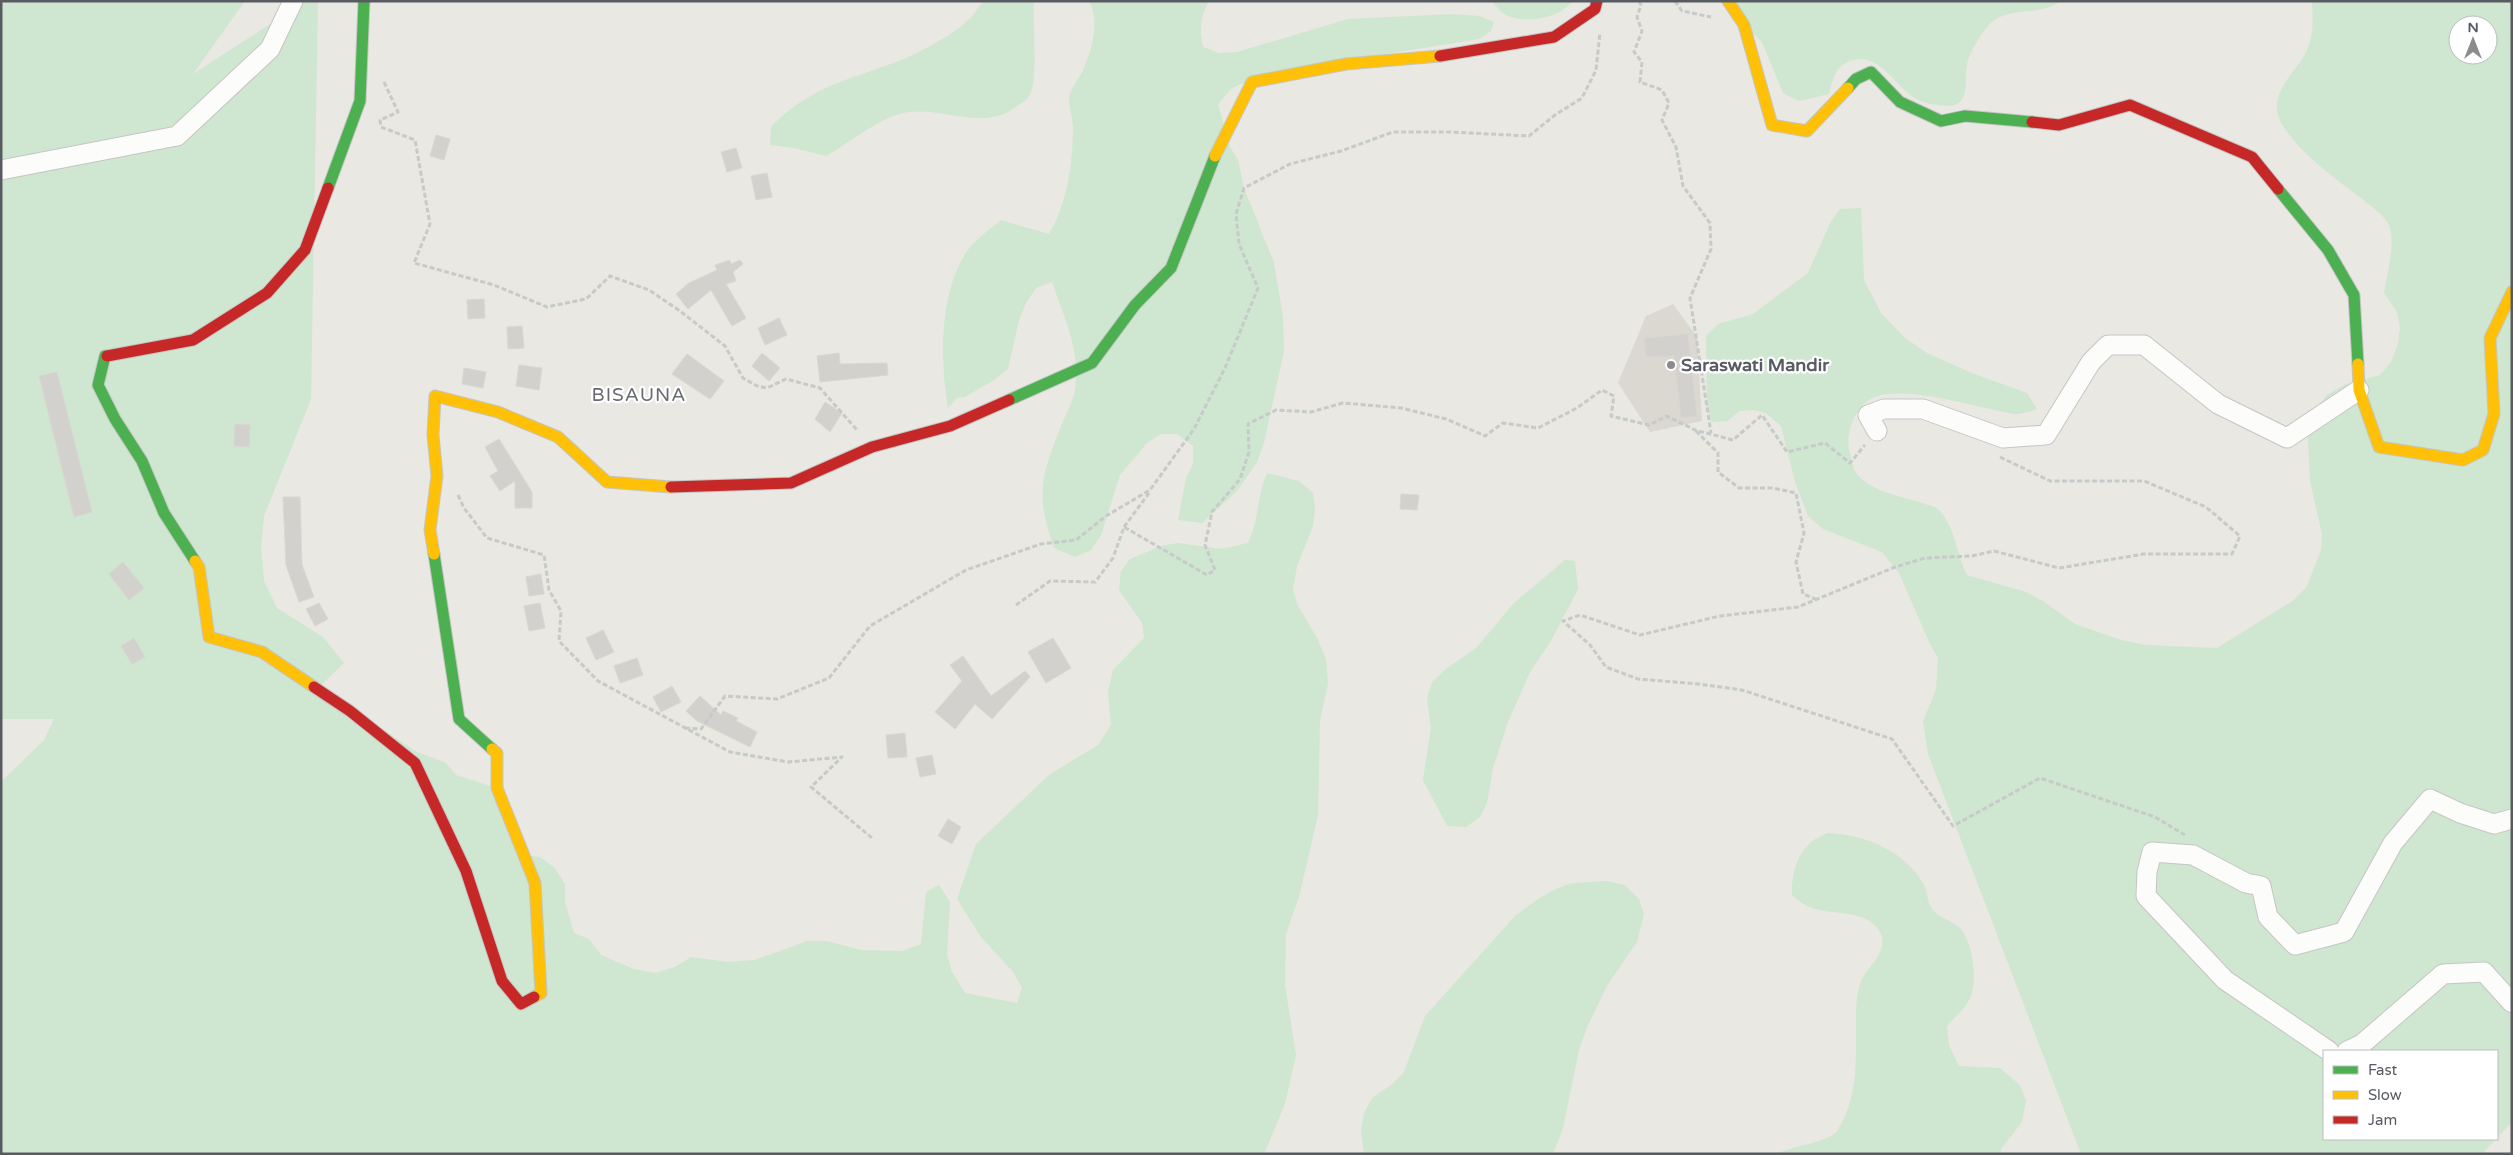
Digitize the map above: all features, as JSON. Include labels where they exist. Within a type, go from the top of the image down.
[{"type":"street","points":[[1,170],[177,136],[270,49],[293,1]]},
{"type":"street","points":[[364,1],[360,101],[306,250],[267,292],[193,340],[105,356],[98,385],[115,419],[142,461],[164,513],[199,567],[209,637],[262,652],[350,710],[415,763],[466,870],[502,981],[521,1004],[541,993],[535,883],[498,788],[497,753],[458,719],[430,530],[437,476],[433,435],[435,396],[498,412],[558,437],[607,482],[674,487],[791,483],[872,447],[950,426],[1092,363],[1135,305],[1171,268],[1220,145],[1252,82],[1346,64],[1455,56],[1554,37],[1595,9],[1597,1]]},
{"type":"street","points":[[1728,1],[1744,25],[1772,125],[1807,131],[1856,79],[1872,72],[1900,102],[1941,121],[1965,116],[2059,126],[2130,105],[2252,157],[2328,250],[2354,295],[2359,390],[2379,447],[2463,460],[2483,450],[2494,414],[2490,338],[2512,292]]},
{"type":"street","points":[[1878,431],[1868,415],[1884,409],[1923,409],[2004,438],[2046,435],[2091,362],[2108,345],[2144,345],[2218,404],[2286,438],[2359,390]]},
{"type":"street","points":[[2327,1050],[2225,980],[2146,896],[2147,872],[2152,852],[2193,855],[2246,883],[2261,886],[2268,917],[2294,945],[2344,932],[2393,843],[2430,799],[2460,813],[2494,824],[2512,819]]},
{"type":"street","points":[[2349,1050],[2362,1044],[2443,974],[2484,972],[2512,1003]]},
{"type":"path","points":[[1639,1],[1641,5],[1637,17],[1642,31],[1634,52],[1642,62],[1640,82],[1662,90],[1669,103],[1662,120],[1676,147],[1684,186],[1710,222],[1711,248],[1690,298],[1711,433]]},
{"type":"path","points":[[1675,1],[1682,11],[1744,25]]},
{"type":"path","points":[[1016,605],[1050,581],[1095,582],[1113,558],[1124,527],[1194,429],[1226,368],[1258,288],[1239,244],[1236,214],[1244,188],[1290,164],[1341,151],[1393,132],[1529,136],[1555,115],[1582,98],[1596,70],[1601,26]]},
{"type":"path","points":[[381,74],[398,112],[380,120],[381,127],[415,140],[420,160],[430,224],[414,263],[477,280],[547,307],[586,299],[610,276],[649,290],[725,346],[743,378],[757,386],[767,388],[786,379],[820,388],[872,447]]},
{"type":"path","points":[[1124,527],[1207,575],[1216,570],[1205,545],[1212,512],[1240,479],[1249,452],[1248,424],[1276,410],[1310,412],[1343,403],[1401,408],[1446,419],[1485,436],[1503,423],[1538,428],[1577,408],[1602,390],[1614,396],[1612,416],[1649,425],[1667,416],[1695,430],[1733,440],[1762,415],[1787,452],[1825,443],[1850,463],[1878,431]]},
{"type":"path","points":[[1695,430],[1718,453],[1718,472],[1739,488],[1773,488],[1796,493],[1804,533],[1796,562],[1803,594],[1819,600]]},
{"type":"path","points":[[1996,456],[2050,480],[2144,480],[2206,508],[2240,536],[2232,554],[2144,554],[2059,568],[1994,551],[1972,556],[1925,558],[1894,567],[1819,600],[1798,607],[1720,616],[1640,635],[1580,615],[1563,621],[1590,645],[1606,667],[1638,679],[1742,690],[1892,739],[1953,826],[2040,778],[2155,816],[2187,837]]},
{"type":"path","points":[[685,728],[701,730],[725,696],[777,699],[829,678],[870,626],[966,570],[1041,544],[1076,540],[1106,516],[1150,490]]},
{"type":"path","points":[[457,492],[464,508],[487,538],[544,555],[549,590],[561,611],[559,642],[598,681],[730,752],[788,762],[842,757],[811,787],[872,838]]},
{"type":"shaded area","points":[[1673,304],[1697,337],[1702,421],[1650,432],[1618,383],[1646,316]]},
{"type":"green space","points":[[1,1],[245,1],[193,74],[306,1],[318,1],[311,399],[264,516],[261,547],[264,581],[277,608],[323,637],[344,663],[319,687],[415,751],[446,763],[456,775],[497,788],[523,855],[540,857],[555,868],[565,884],[565,902],[574,933],[589,939],[601,955],[634,969],[655,973],[675,967],[691,957],[728,962],[754,960],[808,941],[827,941],[861,950],[902,951],[921,944],[926,892],[939,885],[950,902],[947,955],[952,972],[965,993],[1017,1003],[1022,988],[1014,973],[981,937],[957,899],[976,844],[1049,775],[1098,745],[1111,725],[1108,692],[1113,670],[1144,638],[1142,623],[1119,590],[1121,571],[1130,559],[1161,546],[1178,543],[1222,549],[1248,543],[1252,535],[1261,491],[1267,473],[1299,481],[1313,493],[1315,509],[1313,526],[1297,566],[1293,589],[1297,604],[1317,638],[1326,659],[1328,684],[1320,720],[1318,815],[1299,897],[1286,934],[1285,985],[1296,1055],[1285,1104],[1264,1154],[1,1154],[1,782],[44,740],[54,719],[1,719]]},
{"type":"green space","points":[[983,1],[1034,1],[1034,78],[1028,97],[1017,106],[1004,114],[989,118],[929,112],[899,114],[871,127],[826,156],[794,148],[770,145],[771,127],[801,101],[833,85],[904,59],[930,46],[963,25]]},
{"type":"green space","points":[[1089,1],[1209,1],[1202,18],[1203,47],[1219,53],[1237,52],[1348,19],[1453,14],[1479,16],[1494,22],[1491,31],[1479,39],[1268,73],[1232,88],[1218,104],[1230,147],[1238,160],[1244,188],[1274,263],[1283,317],[1284,351],[1264,443],[1257,462],[1237,491],[1202,523],[1178,520],[1186,478],[1193,464],[1193,446],[1177,434],[1161,434],[1147,443],[1120,475],[1101,535],[1091,550],[1075,557],[1054,548],[1044,513],[1043,485],[1045,472],[1073,398],[1076,375],[1074,348],[1052,282],[1036,288],[1026,303],[1019,320],[1008,369],[994,380],[965,397],[957,398],[948,408],[943,348],[944,327],[951,287],[967,251],[983,234],[1001,220],[1049,234],[1055,222],[1064,198],[1071,158],[1073,128],[1069,98],[1085,66],[1093,38],[1094,18],[1093,9]]},
{"type":"green space","points":[[1492,1],[1572,1],[1551,16],[1522,19],[1506,15]]},
{"type":"green space","points":[[1719,1],[2060,1],[2043,9],[2004,16],[1995,20],[1987,27],[1968,60],[1963,97],[1955,105],[1948,106],[1935,105],[1915,98],[1877,64],[1869,60],[1860,59],[1850,61],[1841,66],[1833,78],[1829,94],[1799,101],[1783,93],[1762,42]]},
{"type":"green space","points":[[2312,1],[2512,1],[2512,1122],[2498,1137],[2498,1050],[2323,1050],[2323,1140],[2495,1140],[2482,1154],[2081,1154],[1928,754],[1923,721],[1936,690],[1938,658],[1929,642],[1899,573],[1882,552],[1823,529],[1808,516],[1795,482],[1781,426],[1766,413],[1753,410],[1740,411],[1727,421],[1711,422],[1707,406],[1706,336],[1718,324],[1753,314],[1808,273],[1831,221],[1840,209],[1861,208],[1864,280],[1881,313],[1905,338],[1927,353],[1972,373],[2027,393],[2037,409],[2015,414],[1915,394],[1894,394],[1877,397],[1864,404],[1856,414],[1849,433],[1848,440],[1852,464],[1857,474],[1878,489],[1939,510],[1949,525],[1967,575],[2026,592],[2043,601],[2075,624],[2121,640],[2146,645],[2217,648],[2294,600],[2307,586],[2321,550],[2322,534],[2310,481],[2307,421],[2327,395],[2344,385],[2380,375],[2391,362],[2398,344],[2400,328],[2397,312],[2384,293],[2392,244],[2388,224],[2378,212],[2314,161],[2291,138],[2278,115],[2277,106],[2281,90],[2301,61],[2310,42]]},
{"type":"green space","points":[[1565,560],[1575,561],[1578,589],[1551,641],[1530,672],[1508,722],[1493,768],[1487,803],[1480,817],[1466,827],[1447,826],[1423,780],[1431,728],[1427,698],[1432,682],[1446,669],[1476,648],[1514,603]]},
{"type":"green space","points":[[1827,833],[1841,834],[1869,841],[1895,854],[1916,873],[1924,885],[1933,910],[1939,916],[1958,926],[1965,935],[1973,961],[1973,989],[1966,1004],[1947,1026],[1949,1045],[1959,1066],[2000,1068],[2020,1085],[2026,1101],[2022,1122],[2001,1149],[2001,1154],[1777,1154],[1833,1135],[1844,1119],[1849,1106],[1854,1079],[1856,1007],[1859,990],[1862,979],[1881,951],[1882,945],[1880,932],[1874,924],[1866,919],[1816,909],[1805,905],[1792,895],[1792,881],[1801,854],[1812,842]]},
{"type":"green space","points":[[1606,881],[1625,885],[1639,899],[1644,914],[1637,942],[1608,984],[1588,1025],[1579,1050],[1563,1128],[1553,1154],[1364,1154],[1361,1132],[1364,1113],[1373,1097],[1391,1085],[1404,1072],[1425,1016],[1515,916],[1558,888],[1574,883]]},
{"type":"building","points":[[436,135],[450,139],[444,160],[430,156]]},
{"type":"building","points":[[736,148],[742,168],[727,172],[721,152]]},
{"type":"building","points":[[767,173],[772,197],[756,200],[751,176]]},
{"type":"building","points":[[730,260],[731,264],[740,260],[743,264],[733,272],[736,281],[726,284],[746,318],[732,326],[711,290],[688,309],[676,294],[689,283],[717,270],[715,265]]},
{"type":"building","points":[[484,299],[485,318],[468,319],[467,300]]},
{"type":"building","points":[[779,318],[787,335],[765,345],[758,328]]},
{"type":"building","points":[[522,326],[524,348],[508,349],[507,327]]},
{"type":"building","points":[[1688,334],[1697,416],[1681,418],[1674,356],[1646,357],[1644,338]]},
{"type":"building","points":[[762,353],[780,368],[769,381],[752,366]]},
{"type":"building","points":[[839,353],[840,364],[887,363],[888,375],[820,382],[817,356]]},
{"type":"building","points":[[687,354],[724,381],[710,399],[672,374]]},
{"type":"building","points":[[519,365],[542,368],[539,390],[516,386]]},
{"type":"building","points":[[464,368],[486,372],[483,388],[462,384]]},
{"type":"building","points":[[57,372],[92,512],[74,517],[39,376]]},
{"type":"building","points":[[825,402],[842,413],[830,432],[815,419]]},
{"type":"building","points":[[235,424],[250,425],[249,447],[234,446]]},
{"type":"building","points":[[499,439],[532,492],[532,508],[515,508],[515,481],[500,491],[490,476],[498,471],[485,447]]},
{"type":"building","points":[[1401,494],[1419,495],[1417,510],[1400,509]]},
{"type":"building","points":[[283,497],[300,497],[302,565],[314,597],[299,602],[286,565]]},
{"type":"building","points":[[123,562],[144,588],[129,600],[109,574]]},
{"type":"building","points":[[541,574],[544,594],[529,596],[526,577]]},
{"type":"building","points":[[319,603],[328,619],[315,626],[306,609]]},
{"type":"building","points":[[540,603],[545,628],[529,631],[524,606]]},
{"type":"building","points":[[603,630],[614,652],[596,660],[586,638]]},
{"type":"building","points":[[134,638],[145,657],[132,664],[121,646]]},
{"type":"building","points":[[1053,638],[1071,668],[1046,683],[1028,652]]},
{"type":"building","points":[[963,656],[991,696],[1025,671],[1030,677],[992,719],[975,704],[955,729],[935,712],[962,681],[950,665]]},
{"type":"building","points":[[637,658],[643,675],[620,683],[614,666]]},
{"type":"building","points":[[672,686],[681,702],[661,712],[653,697]]},
{"type":"building","points":[[700,696],[721,715],[723,711],[738,718],[736,721],[757,732],[750,747],[697,721],[686,711]]},
{"type":"building","points":[[905,733],[907,757],[888,758],[886,735]]},
{"type":"building","points":[[932,755],[936,774],[920,777],[916,758]]},
{"type":"building","points":[[948,819],[961,827],[952,844],[938,836]]},
{"type":"traffic: fast","points":[[328,188],[360,101],[364,1]]},
{"type":"traffic: fast","points":[[1848,88],[1856,79],[1871,72],[1900,102],[1941,121],[1965,116],[2032,122]]},
{"type":"traffic: fast","points":[[1009,400],[1092,363],[1135,305],[1171,268],[1215,156]]},
{"type":"traffic: fast","points":[[2278,189],[2328,250],[2354,295],[2358,364]]},
{"type":"traffic: fast","points":[[107,356],[105,356],[98,385],[115,419],[142,461],[164,513],[195,561]]},
{"type":"traffic: fast","points":[[434,554],[459,719],[492,749]]},
{"type":"traffic: slow","points":[[1728,1],[1744,25],[1772,125],[1807,131],[1848,88]]},
{"type":"traffic: slow","points":[[1215,156],[1252,82],[1346,64],[1440,56]]},
{"type":"traffic: slow","points":[[2358,364],[2359,390],[2379,447],[2463,460],[2483,450],[2494,414],[2490,338],[2512,292]]},
{"type":"traffic: slow","points":[[434,554],[430,530],[437,476],[433,435],[435,396],[498,412],[558,437],[607,482],[671,487]]},
{"type":"traffic: slow","points":[[195,561],[199,567],[209,637],[262,652],[314,687]]},
{"type":"traffic: slow","points":[[492,749],[497,753],[497,788],[535,883],[541,993],[534,997]]},
{"type":"traffic: jam","points":[[1440,56],[1554,37],[1595,9],[1597,1]]},
{"type":"traffic: jam","points":[[2032,122],[2059,125],[2130,105],[2252,157],[2278,189]]},
{"type":"traffic: jam","points":[[107,356],[193,340],[267,293],[305,250],[328,188]]},
{"type":"traffic: jam","points":[[671,487],[791,483],[872,447],[950,426],[1009,400]]},
{"type":"traffic: jam","points":[[314,687],[350,711],[415,763],[466,871],[502,981],[521,1004],[534,997]]},
{"type":"place","name":"Saraswati Mandir","points":[[1671,365]]},
{"type":"district","name":"BISAUNA","points":[[639,395]]}]
